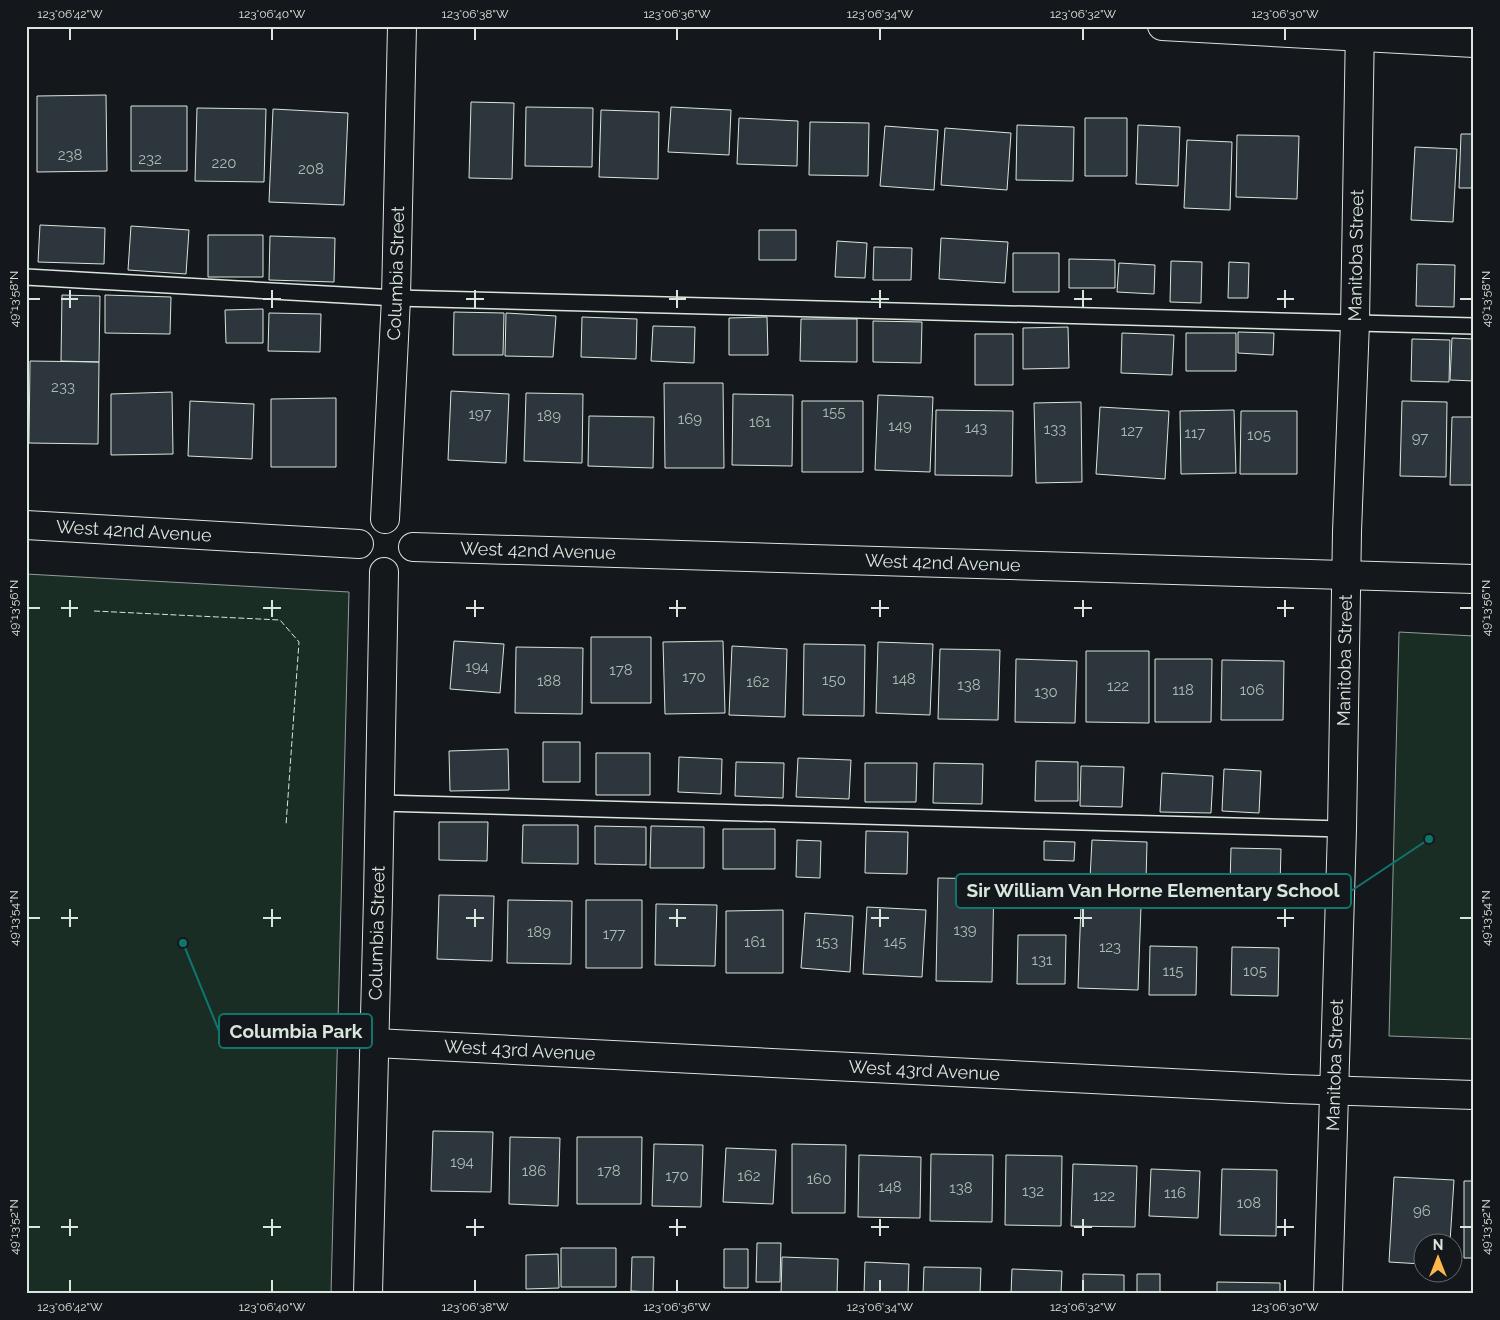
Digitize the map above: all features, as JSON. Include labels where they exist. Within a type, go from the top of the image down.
[{"type":"street","name":"Columbia Street","points":[[385,519],[396,298],[402,26]]},
{"type":"street","points":[[1162,26],[1360,32],[1474,43]]},
{"type":"street","name":"Manitoba Street","points":[[1328,1294],[1342,828],[1346,575],[1355,322],[1360,32]]},
{"type":"street","points":[[385,519],[402,524],[408,530],[412,538],[413,547],[407,562],[393,571],[384,572],[369,566],[360,552],[359,544],[365,529],[370,524],[385,519]]},
{"type":"street","name":"West 42nd Avenue","points":[[26,525],[359,544]]},
{"type":"street","name":"West 42nd Avenue","points":[[413,547],[1474,578]]},
{"type":"street","name":"Columbia Street","points":[[368,1294],[384,572]]},
{"type":"street","name":"West 43rd Avenue","points":[[375,1043],[1334,1091],[1474,1095]]},
{"type":"lane","points":[[26,277],[396,298],[1474,326]]},
{"type":"lane","points":[[380,804],[1342,828]]},
{"type":"green space","points":[[26,574],[349,592],[331,1294],[26,1294]]},
{"type":"green space","points":[[1399,632],[1474,636],[1474,1039],[1389,1036]]},
{"type":"building","points":[[106,95],[107,171],[37,172],[37,96]]},
{"type":"building","points":[[471,102],[514,103],[512,179],[469,178]]},
{"type":"building","points":[[131,106],[187,106],[187,171],[131,171]]},
{"type":"building","points":[[526,107],[593,108],[592,167],[525,166]]},
{"type":"building","points":[[671,107],[731,110],[729,155],[668,152]]},
{"type":"building","points":[[197,108],[266,109],[264,182],[195,181]]},
{"type":"building","points":[[273,109],[348,113],[344,205],[269,202]]},
{"type":"building","points":[[601,110],[659,112],[658,179],[599,177]]},
{"type":"building","points":[[739,118],[798,121],[797,166],[737,164]]},
{"type":"building","points":[[1085,118],[1127,118],[1127,176],[1085,176]]},
{"type":"building","points":[[810,122],[869,123],[868,176],[809,175]]},
{"type":"building","points":[[1017,125],[1074,127],[1073,181],[1016,180]]},
{"type":"building","points":[[1138,125],[1180,127],[1178,186],[1136,184]]},
{"type":"building","points":[[885,126],[938,130],[934,190],[880,186]]},
{"type":"building","points":[[945,128],[1011,133],[1007,190],[941,185]]},
{"type":"building","points":[[1461,134],[1474,134],[1474,188],[1459,188]]},
{"type":"building","points":[[1237,135],[1299,136],[1297,199],[1236,197]]},
{"type":"building","points":[[1187,140],[1232,142],[1230,210],[1184,208]]},
{"type":"building","points":[[1415,147],[1457,149],[1453,222],[1411,220]]},
{"type":"building","points":[[40,225],[105,228],[104,264],[38,262]]},
{"type":"building","points":[[131,226],[189,230],[186,274],[128,270]]},
{"type":"building","points":[[759,230],[796,230],[796,260],[759,260]]},
{"type":"building","points":[[208,235],[263,235],[263,277],[208,277]]},
{"type":"building","points":[[270,236],[335,238],[334,282],[269,280]]},
{"type":"building","points":[[941,238],[1008,242],[1005,283],[939,279]]},
{"type":"building","points":[[837,241],[867,243],[865,278],[835,277]]},
{"type":"building","points":[[874,247],[912,248],[911,280],[873,280]]},
{"type":"building","points":[[1013,253],[1059,253],[1059,292],[1013,292]]},
{"type":"building","points":[[1069,259],[1115,260],[1115,288],[1069,288]]},
{"type":"building","points":[[1171,261],[1202,262],[1201,303],[1170,302]]},
{"type":"building","points":[[1229,262],[1249,263],[1248,298],[1228,298]]},
{"type":"building","points":[[1119,263],[1155,265],[1154,294],[1117,292]]},
{"type":"building","points":[[1417,264],[1455,265],[1454,307],[1416,306]]},
{"type":"building","points":[[62,295],[100,296],[99,362],[61,361]]},
{"type":"building","points":[[105,295],[171,297],[170,334],[105,333]]},
{"type":"building","points":[[263,309],[263,343],[226,343],[225,310]]},
{"type":"building","points":[[454,312],[504,313],[503,355],[453,355]]},
{"type":"building","points":[[269,313],[321,314],[320,352],[268,351]]},
{"type":"building","points":[[506,313],[556,316],[553,357],[505,356]]},
{"type":"building","points":[[582,317],[637,319],[636,359],[581,357]]},
{"type":"building","points":[[767,317],[768,355],[729,355],[729,318]]},
{"type":"building","points":[[801,319],[857,319],[857,362],[800,361]]},
{"type":"building","points":[[873,321],[922,322],[921,363],[873,362]]},
{"type":"building","points":[[653,326],[695,327],[694,363],[651,361]]},
{"type":"building","points":[[1068,327],[1069,368],[1023,369],[1023,328]]},
{"type":"building","points":[[1238,332],[1274,333],[1273,355],[1238,353]]},
{"type":"building","points":[[1122,333],[1174,335],[1172,375],[1121,373]]},
{"type":"building","points":[[1186,333],[1236,333],[1236,371],[1186,371]]},
{"type":"building","points":[[975,334],[1013,334],[1013,385],[975,385]]},
{"type":"building","points":[[1452,338],[1474,339],[1474,381],[1450,380]]},
{"type":"building","points":[[1412,339],[1450,340],[1449,382],[1411,381]]},
{"type":"building","points":[[30,361],[99,362],[98,444],[29,443]]},
{"type":"building","points":[[664,383],[723,383],[724,468],[665,468]]},
{"type":"building","points":[[451,391],[509,394],[506,463],[448,460]]},
{"type":"building","points":[[172,392],[173,454],[111,455],[111,394]]},
{"type":"building","points":[[526,393],[583,394],[582,463],[524,461]]},
{"type":"building","points":[[733,394],[793,395],[792,466],[732,465]]},
{"type":"building","points":[[878,395],[933,397],[930,472],[875,470]]},
{"type":"building","points":[[336,398],[336,467],[271,467],[271,399]]},
{"type":"building","points":[[190,401],[254,404],[252,459],[188,456]]},
{"type":"building","points":[[802,401],[863,401],[863,472],[802,472]]},
{"type":"building","points":[[1402,401],[1447,402],[1446,477],[1400,476]]},
{"type":"building","points":[[1081,402],[1082,482],[1036,483],[1034,403]]},
{"type":"building","points":[[1100,407],[1169,411],[1165,479],[1096,474]]},
{"type":"building","points":[[936,410],[1013,411],[1012,476],[935,475]]},
{"type":"building","points":[[1234,410],[1236,473],[1181,474],[1180,411]]},
{"type":"building","points":[[1241,411],[1297,411],[1297,474],[1240,474]]},
{"type":"building","points":[[589,416],[654,417],[653,468],[588,466]]},
{"type":"building","points":[[1452,417],[1474,417],[1474,485],[1450,485]]},
{"type":"building","points":[[591,637],[651,637],[651,703],[591,703]]},
{"type":"building","points":[[454,641],[504,644],[500,693],[450,689]]},
{"type":"building","points":[[723,641],[725,713],[665,714],[663,642]]},
{"type":"building","points":[[878,642],[933,644],[930,715],[876,713]]},
{"type":"building","points":[[804,644],[865,645],[864,716],[803,715]]},
{"type":"building","points":[[732,646],[787,649],[785,717],[729,715]]},
{"type":"building","points":[[516,647],[583,648],[582,714],[515,713]]},
{"type":"building","points":[[940,649],[1000,650],[998,720],[938,719]]},
{"type":"building","points":[[1086,651],[1149,651],[1149,723],[1086,722]]},
{"type":"building","points":[[1016,659],[1077,661],[1075,723],[1015,722]]},
{"type":"building","points":[[1155,659],[1212,659],[1211,722],[1155,722]]},
{"type":"building","points":[[1222,660],[1284,661],[1283,720],[1221,720]]},
{"type":"building","points":[[543,742],[580,742],[580,782],[543,782]]},
{"type":"building","points":[[508,749],[509,790],[450,791],[449,751]]},
{"type":"building","points":[[596,753],[650,753],[650,795],[596,795]]},
{"type":"building","points":[[679,757],[722,759],[721,794],[678,792]]},
{"type":"building","points":[[798,758],[851,760],[849,799],[796,797]]},
{"type":"building","points":[[1036,761],[1078,762],[1078,801],[1035,801]]},
{"type":"building","points":[[736,762],[784,763],[783,798],[735,796]]},
{"type":"building","points":[[865,763],[917,763],[916,802],[865,802]]},
{"type":"building","points":[[934,763],[983,764],[982,804],[933,803]]},
{"type":"building","points":[[1081,766],[1124,767],[1122,807],[1080,806]]},
{"type":"building","points":[[1224,769],[1261,771],[1259,813],[1222,811]]},
{"type":"building","points":[[1162,773],[1213,776],[1211,813],[1160,812]]},
{"type":"building","points":[[439,822],[488,822],[487,861],[439,860]]},
{"type":"building","points":[[523,825],[578,825],[578,864],[522,863]]},
{"type":"building","points":[[595,826],[646,827],[646,865],[595,864]]},
{"type":"building","points":[[651,826],[704,827],[704,868],[650,868]]},
{"type":"building","points":[[723,829],[775,829],[775,869],[723,869]]},
{"type":"building","points":[[866,831],[908,832],[907,874],[865,873]]},
{"type":"building","points":[[797,840],[821,841],[820,878],[796,877]]},
{"type":"building","points":[[1092,840],[1147,842],[1146,881],[1090,879]]},
{"type":"building","points":[[1044,841],[1075,842],[1074,861],[1044,860]]},
{"type":"building","points":[[1231,848],[1281,849],[1280,886],[1230,885]]},
{"type":"building","points":[[938,878],[994,879],[992,982],[936,981]]},
{"type":"building","points":[[439,895],[494,896],[492,961],[437,959]]},
{"type":"building","points":[[508,900],[572,901],[571,964],[507,963]]},
{"type":"building","points":[[586,900],[642,900],[642,968],[586,968]]},
{"type":"building","points":[[656,904],[717,905],[715,966],[655,965]]},
{"type":"building","points":[[1081,904],[1141,906],[1138,990],[1078,988]]},
{"type":"building","points":[[867,907],[926,910],[922,977],[863,974]]},
{"type":"building","points":[[783,910],[783,973],[726,973],[726,911]]},
{"type":"building","points":[[805,913],[853,916],[850,972],[801,968]]},
{"type":"building","points":[[1018,935],[1066,935],[1065,984],[1017,984]]},
{"type":"building","points":[[1150,946],[1197,947],[1196,995],[1149,995]]},
{"type":"building","points":[[1232,947],[1279,948],[1278,996],[1231,995]]},
{"type":"building","points":[[433,1131],[493,1132],[491,1192],[431,1191]]},
{"type":"building","points":[[510,1137],[560,1138],[558,1206],[509,1204]]},
{"type":"building","points":[[577,1137],[642,1137],[641,1204],[577,1204]]},
{"type":"building","points":[[654,1144],[703,1145],[701,1207],[652,1206]]},
{"type":"building","points":[[792,1144],[846,1145],[845,1213],[792,1213]]},
{"type":"building","points":[[726,1148],[776,1150],[773,1204],[723,1202]]},
{"type":"building","points":[[931,1154],[993,1155],[992,1222],[930,1221]]},
{"type":"building","points":[[859,1155],[921,1157],[920,1218],[858,1217]]},
{"type":"building","points":[[1006,1155],[1062,1156],[1061,1226],[1005,1225]]},
{"type":"building","points":[[1073,1164],[1137,1166],[1135,1227],[1071,1226]]},
{"type":"building","points":[[1151,1169],[1200,1171],[1198,1218],[1149,1216]]},
{"type":"building","points":[[1222,1169],[1277,1170],[1276,1236],[1220,1235]]},
{"type":"building","points":[[1394,1177],[1454,1180],[1451,1232],[1412,1232],[1412,1263],[1389,1262]]},
{"type":"building","points":[[1464,1181],[1474,1181],[1474,1258],[1464,1258]]},
{"type":"building","points":[[757,1243],[781,1243],[780,1282],[756,1282]]},
{"type":"building","points":[[561,1248],[616,1248],[616,1287],[561,1287]]},
{"type":"building","points":[[724,1249],[748,1249],[748,1288],[724,1288]]},
{"type":"building","points":[[558,1254],[559,1288],[526,1289],[526,1255]]},
{"type":"building","points":[[632,1257],[654,1257],[653,1292],[631,1291]]},
{"type":"building","points":[[782,1257],[838,1259],[837,1294],[781,1294]]},
{"type":"building","points":[[865,1262],[909,1264],[908,1294],[864,1294]]},
{"type":"building","points":[[924,1267],[981,1268],[980,1294],[923,1294]]},
{"type":"building","points":[[1012,1269],[1062,1271],[1061,1294],[1011,1294]]},
{"type":"building","points":[[1083,1274],[1124,1275],[1124,1294],[1083,1294]]},
{"type":"building","points":[[1137,1274],[1160,1274],[1160,1294],[1137,1294]]},
{"type":"building","points":[[1217,1282],[1280,1283],[1280,1294],[1217,1294]]},
{"type":"fence","points":[[94,611],[280,620],[299,642],[286,825]]},
{"type":"place","name":"Sir William Van Horne Elementary School","points":[[1429,839]]},
{"type":"place","name":"Columbia Park","points":[[183,943]]}]
